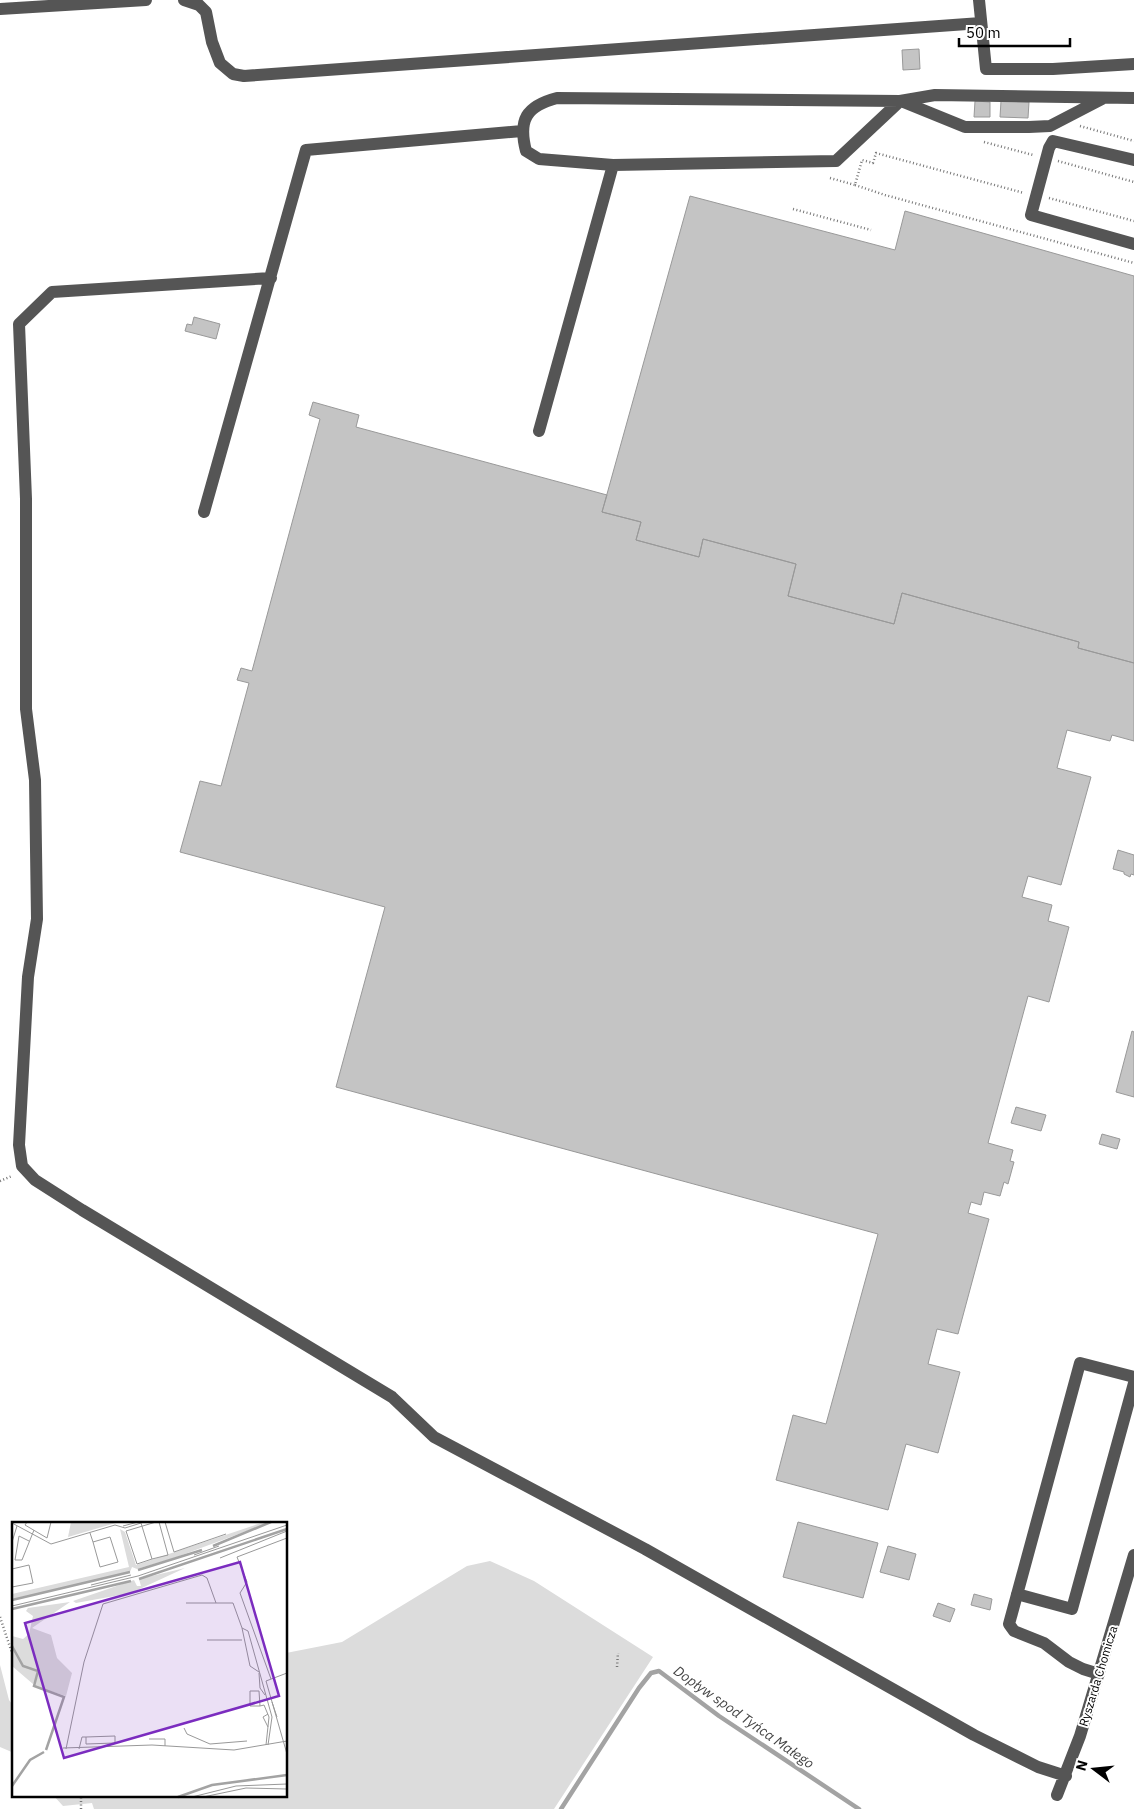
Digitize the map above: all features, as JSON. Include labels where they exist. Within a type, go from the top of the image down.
[{"type":"street","points":[[0,9],[146,0]]},
{"type":"street","points":[[184,0],[200,5],[206,12],[212,42],[220,63],[233,74],[244,76],[981,23]]},
{"type":"street","points":[[979,0],[986,69],[1053,69],[1134,64]]},
{"type":"street","points":[[900,101],[836,161],[614,165],[539,159],[526,151],[522,131],[522,124],[532,108],[557,98],[900,101],[935,95],[1134,98]]},
{"type":"street","points":[[900,101],[965,127],[1034,127],[1050,126],[1104,98]]},
{"type":"street","points":[[1050,126],[1053,140],[1049,148],[1031,215],[1134,244]]},
{"type":"street","points":[[204,512],[306,150],[522,131]]},
{"type":"street","points":[[1053,140],[1134,160]]},
{"type":"street","points":[[539,432],[614,165]]},
{"type":"street","points":[[270,278],[52,292],[19,324],[26,499],[26,709],[35,780],[37,919],[28,977],[19,1145],[22,1166],[35,1180],[82,1210],[392,1398],[434,1437],[645,1549],[974,1735],[1038,1767],[1066,1776]]},
{"type":"street","points":[[1099,1674],[1069,1662],[1044,1643],[1014,1631],[1009,1624],[1080,1363],[1134,1377]]},
{"type":"street","points":[[1017,1594],[1072,1609],[1134,1383]]},
{"type":"street","name":"Ryszarda Chomicza","points":[[1057,1795],[1080,1736],[1134,1555]]},
{"type":"path","points":[[1074,124],[1134,142]]},
{"type":"path","points":[[855,186],[862,160],[873,163],[876,153],[1134,221]]},
{"type":"path","points":[[830,178],[884,195],[1134,263]]},
{"type":"path","points":[[793,209],[871,230]]},
{"type":"path","points":[[0,1616],[12,1653]]},
{"type":"path","points":[[617,1667],[618,1653]]},
{"type":"path","points":[[81,1796],[81,1809]]},
{"type":"shaded area","points":[[490,1561],[534,1581],[653,1657],[554,1809],[94,1809],[92,1803],[63,1806],[54,1796],[288,1796],[288,1653],[342,1642],[467,1566]]},
{"type":"shaded area","points":[[0,1665],[9,1700],[12,1704],[12,1752],[0,1747]]},
{"type":"building","points":[[919,49],[920,69],[903,70],[902,50]]},
{"type":"building","points":[[975,101],[990,102],[990,117],[974,117]]},
{"type":"building","points":[[1001,101],[1029,102],[1028,118],[1000,117]]},
{"type":"building","points":[[690,196],[895,250],[905,211],[1134,276],[1134,663],[1078,648],[1079,642],[902,593],[894,624],[788,596],[796,564],[703,539],[699,557],[636,540],[641,522],[602,512]]},
{"type":"building","points":[[194,317],[220,324],[216,339],[185,331],[187,324],[192,325]]},
{"type":"building","points":[[313,402],[359,415],[356,427],[607,495],[602,512],[641,522],[636,540],[699,557],[703,539],[796,564],[788,596],[894,624],[902,593],[1079,642],[1078,648],[1134,663],[1134,741],[1112,735],[1110,741],[1067,730],[1057,768],[1091,777],[1061,885],[1028,876],[1022,897],[1052,905],[1048,921],[1069,927],[1049,1002],[1028,996],[988,1143],[1013,1150],[1010,1161],[1014,1162],[1008,1184],[1004,1182],[1000,1196],[984,1192],[981,1205],[971,1202],[968,1213],[989,1219],[958,1334],[937,1329],[928,1364],[960,1372],[938,1453],[906,1444],[888,1510],[776,1480],[793,1415],[826,1424],[878,1234],[336,1087],[385,907],[180,852],[200,781],[221,786],[249,683],[237,680],[241,668],[252,671],[320,419],[309,415]]},
{"type":"building","points":[[1118,850],[1134,855],[1134,875],[1131,874],[1130,877],[1124,874],[1124,872],[1113,869]]},
{"type":"building","points":[[1132,1031],[1134,1032],[1134,1097],[1116,1092]]},
{"type":"building","points":[[1016,1107],[1046,1115],[1041,1131],[1011,1123]]},
{"type":"building","points":[[1102,1134],[1120,1139],[1117,1149],[1099,1144]]},
{"type":"building","points":[[798,1522],[878,1543],[863,1598],[783,1577]]},
{"type":"building","points":[[888,1546],[916,1554],[909,1580],[880,1572]]},
{"type":"building","points":[[974,1594],[992,1599],[990,1610],[971,1605]]},
{"type":"building","points":[[938,1603],[955,1609],[950,1622],[933,1616]]},
{"type":"waterway","name":"Dopływ spod Tyńca Małego","points":[[561,1809],[639,1688],[651,1673],[659,1671],[719,1716],[859,1809]]}]
